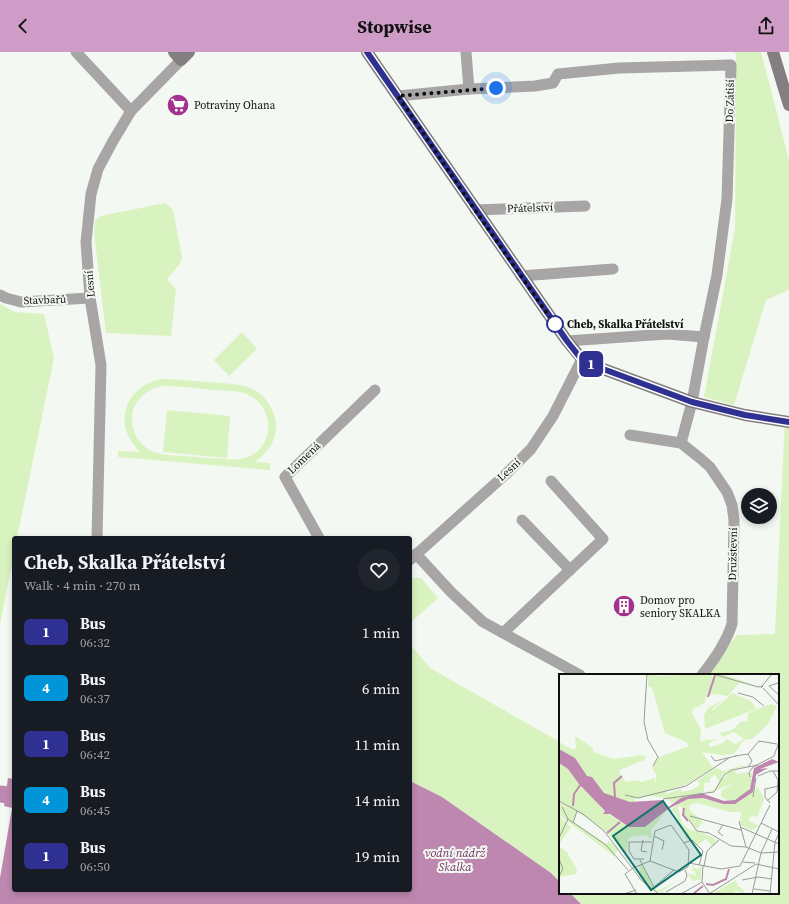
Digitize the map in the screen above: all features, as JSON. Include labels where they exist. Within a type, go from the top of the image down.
[{"type":"street","points":[[76,52],[131,111]]},
{"type":"street","points":[[367,52],[521,276],[582,360],[692,402],[745,415],[789,422]]},
{"type":"street","points":[[466,52],[469,89]]},
{"type":"street","points":[[773,52],[789,105]]},
{"type":"street","name":"Lesní","points":[[97,536],[101,365],[90,298],[86,242],[91,194],[98,169],[131,111],[181,54]]},
{"type":"street","name":"Do Zátiší","points":[[398,96],[469,89],[535,86],[553,83],[558,74],[596,70],[731,65],[727,199],[717,275],[692,402]]},
{"type":"street","name":"Přátelství","points":[[475,210],[585,206]]},
{"type":"street","points":[[521,276],[613,269]]},
{"type":"street","name":"Stavbařů","points":[[0,295],[21,302],[90,298]]},
{"type":"street","points":[[567,341],[667,334],[704,337]]},
{"type":"street","name":"Lesní","points":[[413,557],[507,473],[531,448],[553,416],[582,360]]},
{"type":"street","name":"Lomená","points":[[318,536],[284,477],[375,390]]},
{"type":"street","points":[[681,443],[692,402]]},
{"type":"street","name":"Družstevní","points":[[630,435],[681,443],[713,471],[727,492],[732,505],[732,624],[727,638],[703,674]]},
{"type":"street","points":[[503,634],[603,539],[551,481]]},
{"type":"street","points":[[522,520],[570,570]]},
{"type":"street","points":[[413,557],[483,622],[578,674]]},
{"type":"green space","points":[[734,52],[761,52],[789,160],[789,290],[766,300],[734,405],[704,397],[735,228],[736,55]]},
{"type":"green space","points":[[165,203],[173,210],[182,257],[179,265],[168,278],[168,281],[176,289],[171,336],[106,333],[94,233],[95,221],[101,216]]},
{"type":"green space","points":[[0,304],[15,312],[44,314],[54,358],[17,536],[12,536],[12,565],[0,624]]},
{"type":"green space","points":[[242,332],[257,349],[229,376],[214,360]]},
{"type":"green space","points":[[161,379],[235,384],[251,388],[262,395],[273,412],[276,432],[270,447],[255,462],[270,463],[270,470],[118,457],[118,451],[140,452],[131,441],[126,430],[126,408],[131,398],[138,390],[148,383]],"holes":[[[162,386],[236,391],[249,395],[257,401],[267,416],[268,426],[264,443],[250,456],[238,459],[166,455],[157,453],[145,447],[136,436],[132,424],[133,410],[144,394]]]},
{"type":"green space","points":[[167,410],[230,416],[227,458],[163,452]]},
{"type":"green space","points":[[785,417],[789,422],[789,904],[581,904],[571,894],[779,894],[779,674],[708,674],[737,635],[775,634]]},
{"type":"green space","points":[[412,578],[421,578],[438,598],[412,621]]},
{"type":"green space","points":[[412,646],[430,668],[559,741],[559,881],[551,873],[442,797],[412,782]]},
{"type":"water","name":"vodní nádrž Skalka","points":[[8,778],[12,779],[12,808],[4,806]]},
{"type":"water","name":"vodní nádrž Skalka","points":[[412,782],[442,797],[551,873],[559,881],[559,894],[571,894],[581,904],[0,904],[0,878],[12,808],[12,892],[412,892]]},
{"type":"waterway","points":[[0,794],[12,796]]},
{"type":"bus line","name":"1","points":[[367,52],[475,210],[582,360],[692,402],[720,410],[789,422]]},
{"type":"place","name":"Potraviny Ohana","points":[[178,105]]},
{"type":"place","name":"Cheb, Skalka Přátelství","points":[[555,324]]},
{"type":"place","name":"Domov pro seniory SKALKA","points":[[624,606]]},
{"type":"route","points":[[496,88],[469,89],[398,96],[558,329],[555,324]]}]
